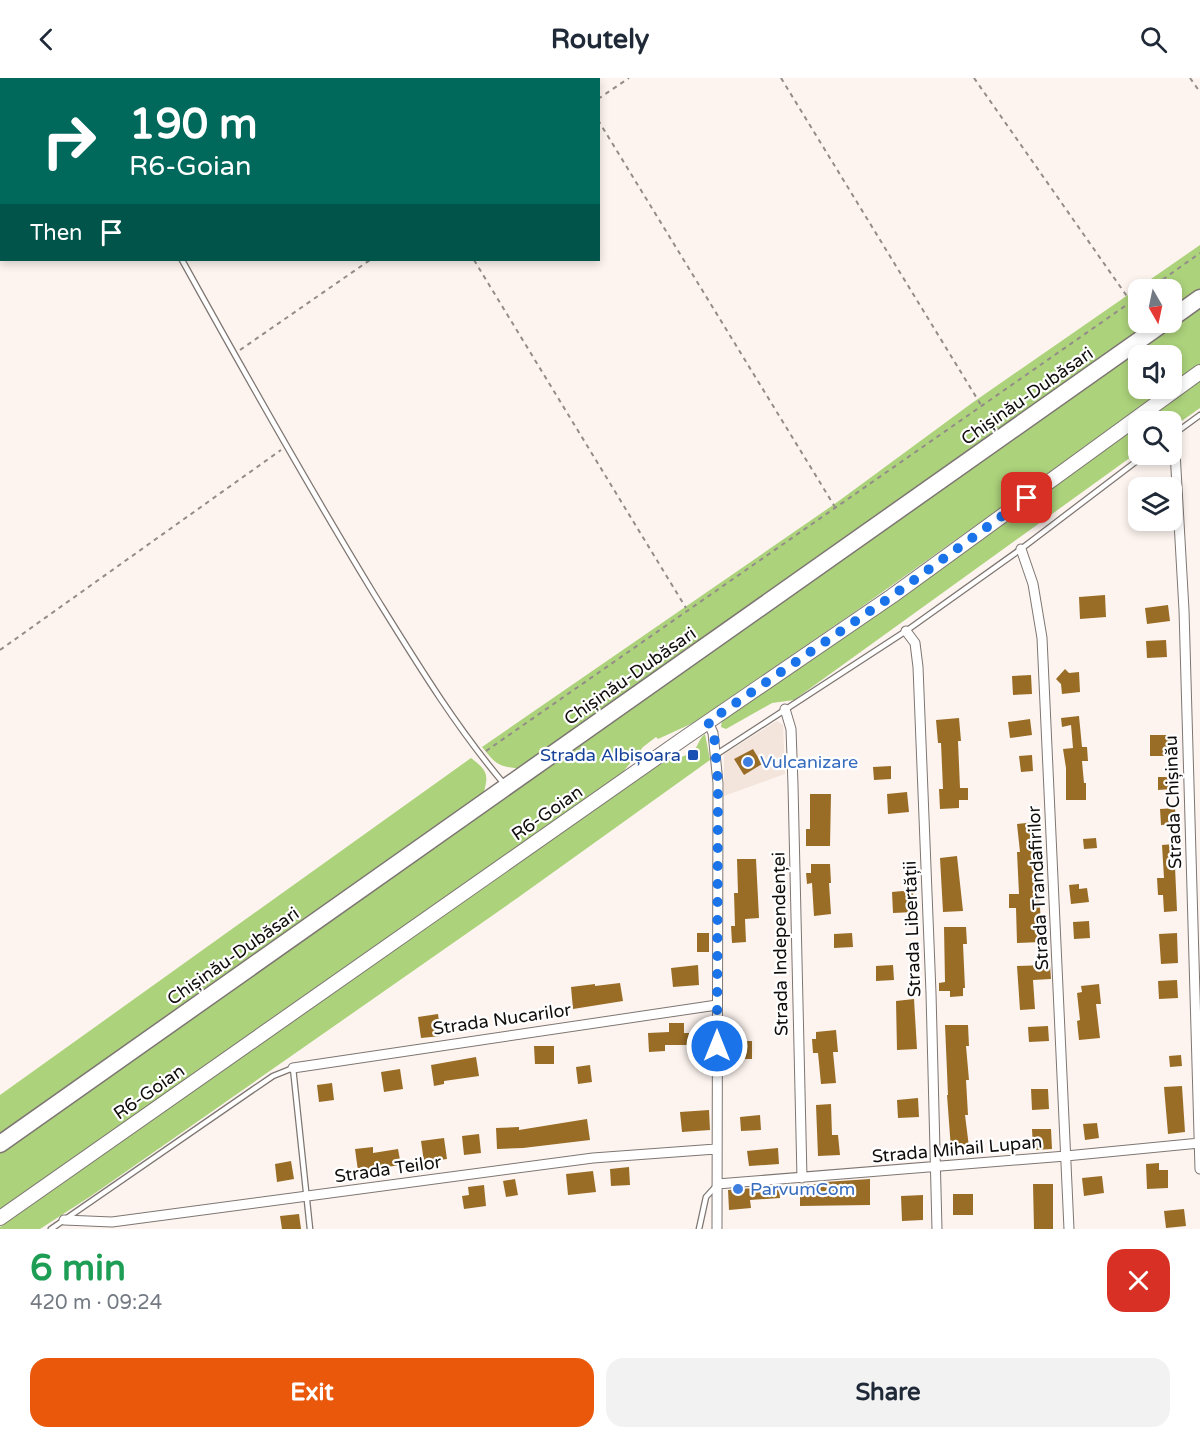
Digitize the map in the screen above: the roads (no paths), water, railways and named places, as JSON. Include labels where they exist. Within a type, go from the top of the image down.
[{"type":"highway","points":[[1182,311],[1200,298]]},
{"type":"highway","name":"Chișinău-Dubăsari","points":[[0,1144],[1149,333]]},
{"type":"main road","name":"R6-Goian","points":[[0,1218],[708,722],[892,596],[1200,372]]},
{"type":"street","name":"Strada Chișinău","points":[[1175,465],[1184,610],[1200,1169]]},
{"type":"street","name":"Strada Trandafirilor","points":[[1021,549],[1033,584],[1042,638],[1069,1229]]},
{"type":"street","name":"Strada Libertății","points":[[906,631],[915,643],[918,667],[931,993],[937,1229]]},
{"type":"street","name":"Strada Independenței","points":[[785,710],[791,729],[802,1178]]},
{"type":"street","points":[[708,722],[714,733],[717,753],[717,1229]]},
{"type":"street","name":"Strada Nucarilor","points":[[293,1068],[717,1005]]},
{"type":"street","name":"Strada Mihail Lupan","points":[[717,1185],[1200,1143]]},
{"type":"street","name":"Strada Teilor","points":[[64,1220],[112,1222],[593,1158],[716,1149]]},
{"type":"lane","points":[[183,261],[285,447],[435,693],[480,755],[507,787]]},
{"type":"lane","points":[[1182,429],[1200,416]]},
{"type":"lane","points":[[717,753],[906,631],[1021,549],[1132,465]]},
{"type":"lane","points":[[51,1229],[273,1076],[293,1068],[310,1229]]},
{"type":"lane","points":[[699,1229],[706,1197],[717,1185]]},
{"type":"place","name":"Strada Albișoara","points":[[693,755]]},
{"type":"place","name":"Vulcanizare","points":[[748,762]]},
{"type":"place","name":"ParvumCom","points":[[738,1189]]}]
